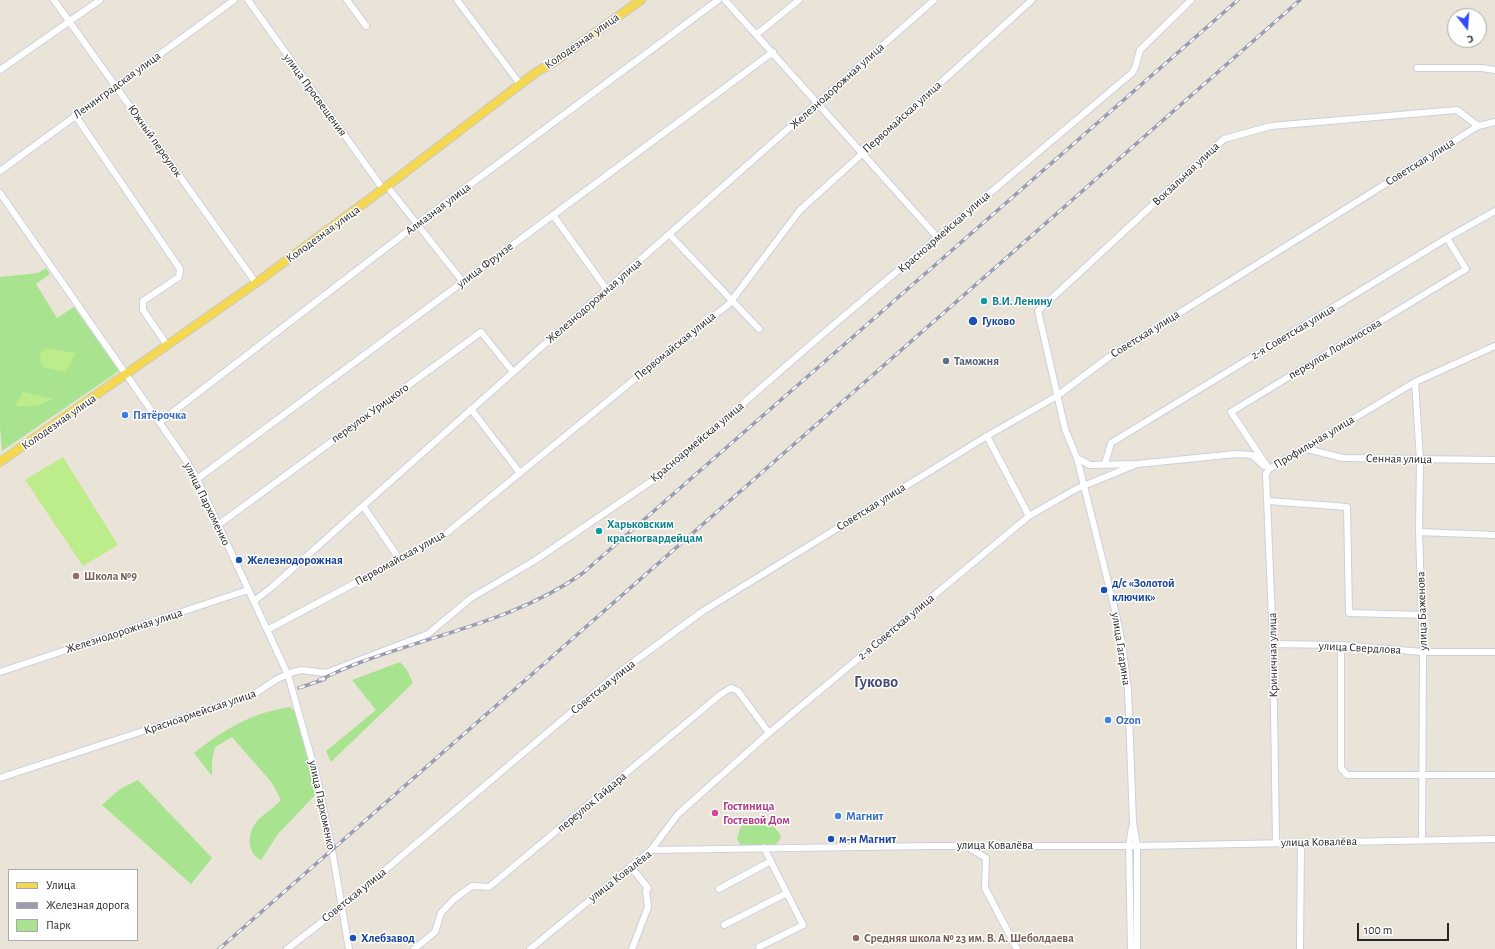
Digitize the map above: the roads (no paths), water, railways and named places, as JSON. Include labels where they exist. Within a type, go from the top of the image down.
[{"type":"main road","name":"Колодезная улица","points":[[0,462],[256,283],[385,188],[520,84],[557,60],[641,0]]},
{"type":"street","name":"Южный переулок","points":[[54,0],[256,283]]},
{"type":"street","points":[[0,70],[100,0]]},
{"type":"street","name":"Ленинградская улица","points":[[0,171],[234,0]]},
{"type":"street","name":"улица Просвещения","points":[[248,0],[385,188],[417,224],[463,282]]},
{"type":"street","points":[[347,0],[366,26]]},
{"type":"street","points":[[457,0],[520,84]]},
{"type":"street","name":"Алмазная улица","points":[[160,422],[417,224],[718,0]]},
{"type":"street","points":[[725,0],[938,238]]},
{"type":"street","points":[[757,34],[799,0]]},
{"type":"street","name":"Железнодорожная улица","points":[[254,601],[272,587],[934,0]]},
{"type":"street","name":"Первомайская улица","points":[[267,630],[443,536],[732,300],[800,210],[1032,0]]},
{"type":"street","name":"Красноармейская улица","points":[[0,778],[253,695],[277,679],[301,670],[326,673],[428,634],[471,598],[534,561],[662,474],[818,338],[1132,73],[1140,50],[1191,0]]},
{"type":"street","name":"улица Фрунзе","points":[[197,479],[773,52]]},
{"type":"street","points":[[1417,68],[1482,68],[1495,70]]},
{"type":"street","name":"Вокзальная улица","points":[[1057,396],[1038,311],[1224,139],[1271,126],[1457,110],[1478,126]]},
{"type":"street","points":[[74,116],[180,269],[179,276],[143,301],[143,310],[167,345]]},
{"type":"street","name":"Советская улица","points":[[287,949],[342,906],[613,677],[704,611],[987,436],[1057,396],[1109,357],[1478,126],[1495,122]]},
{"type":"street","name":"улица Пархоменко","points":[[0,193],[127,374],[197,479],[254,601],[288,675],[317,778],[349,949]]},
{"type":"street","name":"2-я Советская улица","points":[[1104,464],[1111,443],[1447,238],[1495,211]]},
{"type":"street","points":[[553,215],[607,290]]},
{"type":"street","points":[[669,234],[759,328]]},
{"type":"street","name":"переулок Ломоносова","points":[[1269,469],[1231,412],[1466,270],[1447,238]]},
{"type":"street","name":"переулок Урицкого","points":[[218,525],[481,332],[513,372]]},
{"type":"street","name":"Профильная улица","points":[[1077,458],[1090,465],[1137,464],[1236,454],[1252,455],[1269,469],[1415,382],[1495,346]]},
{"type":"street","name":"улица Баженова","points":[[1415,382],[1420,460],[1419,532],[1423,652],[1422,840]]},
{"type":"street","name":"улица Гагарина","points":[[1057,396],[1065,429],[1077,458],[1122,644],[1128,689],[1131,735],[1133,822],[1130,846],[1131,949]]},
{"type":"street","points":[[471,409],[520,474]]},
{"type":"street","points":[[987,436],[1029,516]]},
{"type":"street","name":"Сенная улица","points":[[1303,448],[1343,458],[1495,460]]},
{"type":"street","name":"2-я Советская улица","points":[[651,850],[678,814],[769,733],[1029,516],[1084,486],[1137,464]]},
{"type":"street","name":"Криничная улица","points":[[1269,469],[1266,474],[1273,644],[1276,842]]},
{"type":"street","points":[[1268,501],[1347,507],[1349,613],[1422,615]]},
{"type":"street","points":[[363,506],[400,560]]},
{"type":"street","points":[[1419,532],[1495,535]]},
{"type":"street","name":"Железнодорожная улица","points":[[0,672],[248,590]]},
{"type":"street","name":"улица Свердлова","points":[[1273,644],[1341,645],[1423,652],[1495,652]]},
{"type":"street","points":[[1341,645],[1342,768],[1347,775],[1495,775]]},
{"type":"street","name":"переулок Гайдара","points":[[414,949],[435,932],[441,913],[454,899],[472,886],[490,887],[721,694],[731,688],[738,691],[769,733]]},
{"type":"street","name":"улица Гагарина","points":[[1133,822],[1138,846],[1137,949]]},
{"type":"street","name":"улица Ковалёва","points":[[530,949],[651,850],[964,846],[1138,846],[1276,842],[1301,843],[1495,839]]},
{"type":"street","points":[[1300,949],[1301,843]]},
{"type":"street","points":[[964,846],[986,858],[985,888],[1017,949]]},
{"type":"street","points":[[759,948],[803,924],[764,848]]},
{"type":"street","points":[[719,888],[771,861]]},
{"type":"street","points":[[630,866],[648,888],[646,891],[648,907],[632,949]]},
{"type":"street","points":[[724,925],[787,893]]},
{"type":"railway","points":[[319,680],[345,668],[389,652],[475,625],[504,614],[531,603],[558,589],[583,573],[1238,0]]},
{"type":"railway","points":[[219,949],[1300,0]]},
{"type":"railway","points":[[299,688],[325,679]]},
{"type":"place","name":"В.И. Ленину","points":[[984,301]]},
{"type":"place","name":"Гуково","points":[[973,321]]},
{"type":"place","name":"Таможня","points":[[946,361]]},
{"type":"place","name":"Пятёрочка","points":[[125,415]]},
{"type":"place","name":"Харьковским красногвардейцам","points":[[599,531]]},
{"type":"place","name":"Железнодорожная","points":[[239,560]]},
{"type":"place","name":"Школа №9","points":[[76,576]]},
{"type":"place","name":"д/с «Золотой ключик»","points":[[1104,590]]},
{"type":"place","name":"Ozon","points":[[1108,720]]},
{"type":"place","name":"Гостиница Гостевой Дом","points":[[715,813]]},
{"type":"place","name":"Магнит","points":[[838,816]]},
{"type":"place","name":"м-н Магнит","points":[[831,839]]},
{"type":"place","name":"Хлебзавод","points":[[353,938]]},
{"type":"place","name":"Средняя школа № 23 им. В. А. Шеболдаева","points":[[856,938]]},
{"type":"district","name":"Гуково","points":[[876,682]]}]
